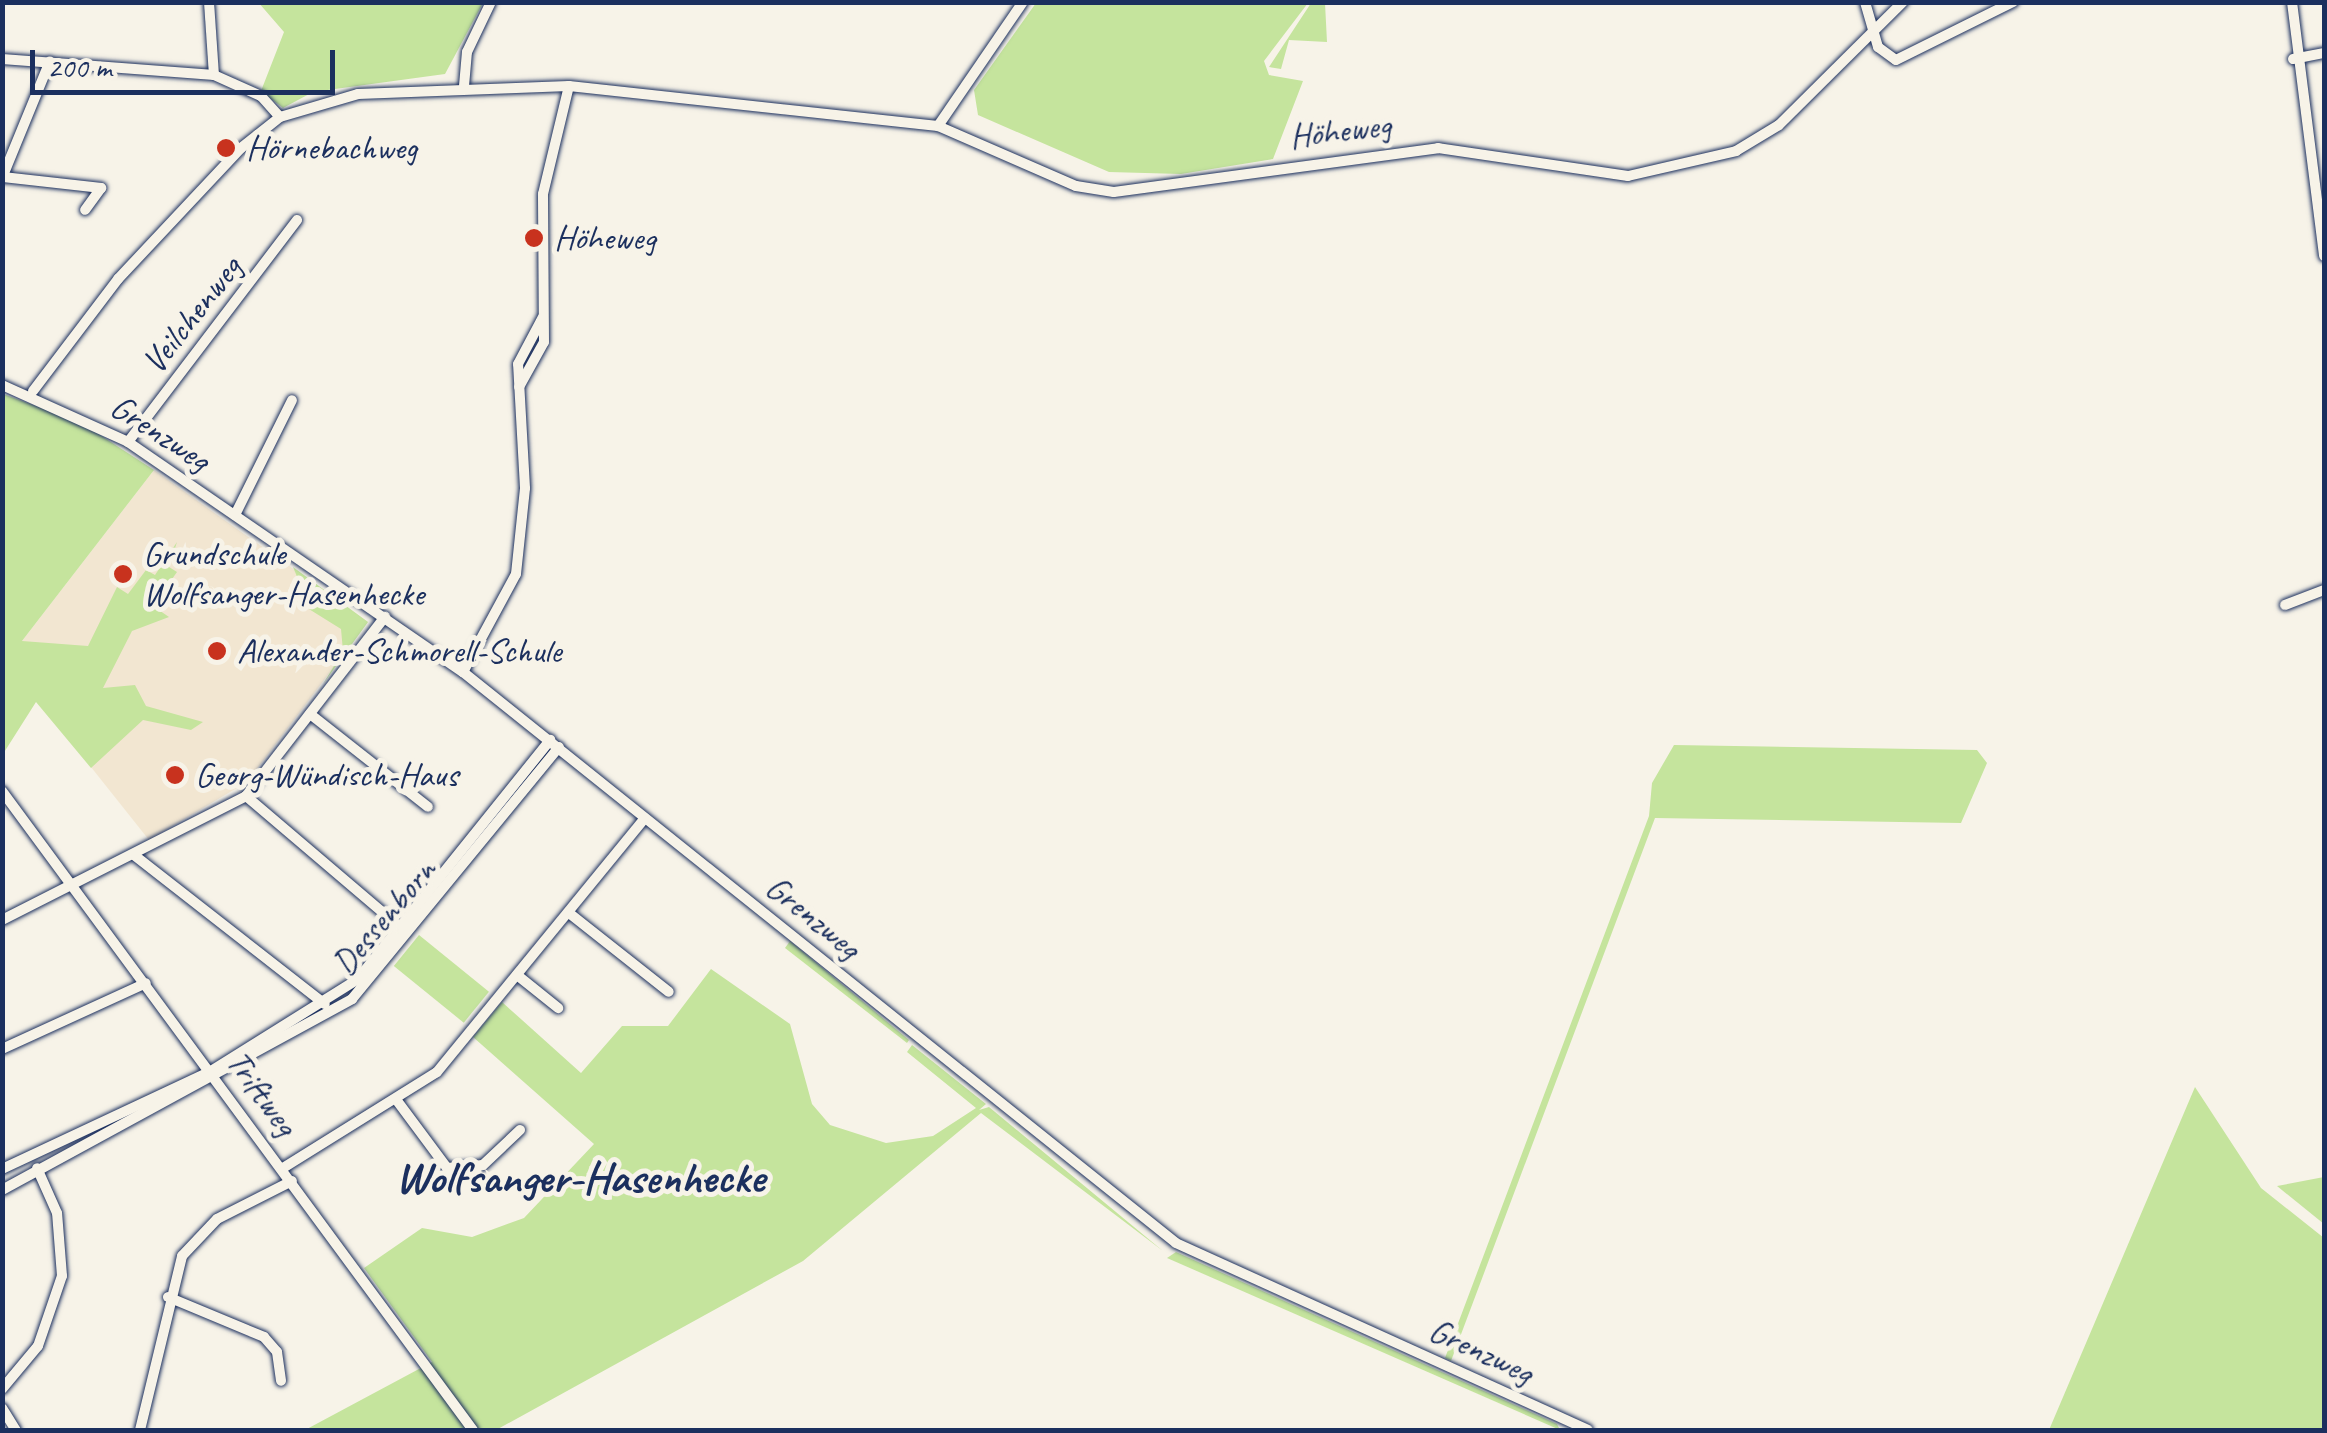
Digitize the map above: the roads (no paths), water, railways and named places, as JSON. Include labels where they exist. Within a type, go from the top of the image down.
[{"type":"street","points":[[209,2],[214,75]]},
{"type":"street","points":[[464,86],[467,52],[491,2]]},
{"type":"street","points":[[938,126],[1023,2]]},
{"type":"street","points":[[1865,2],[1873,36],[1886,55],[1907,60],[1967,18],[2013,2]]},
{"type":"street","name":"Höheweg","points":[[33,392],[166,223],[280,117],[358,94],[464,86],[569,86],[938,126],[1076,186],[1114,192],[1438,148],[1568,172],[1643,175],[1736,151],[1803,109],[1903,2]]},
{"type":"street","points":[[2292,2],[2293,59],[2321,208],[2324,256]]},
{"type":"street","points":[[2293,59],[2324,54]]},
{"type":"street","points":[[2,59],[214,75],[261,96],[280,117]]},
{"type":"street","points":[[50,61],[3,177],[101,188],[85,210]]},
{"type":"street","points":[[520,387],[541,358],[543,194],[569,86]]},
{"type":"street","name":"Veilchenweg","points":[[128,442],[297,220]]},
{"type":"street","points":[[463,672],[516,574],[525,488],[520,352],[543,317]]},
{"type":"street","points":[[2,385],[33,392]]},
{"type":"street","name":"Grenzweg","points":[[33,392],[128,442],[463,672],[1176,1243],[1579,1429]]},
{"type":"street","points":[[235,516],[292,400]]},
{"type":"street","points":[[2284,604],[2324,590]]},
{"type":"street","points":[[2,920],[74,887],[246,796],[385,617]]},
{"type":"street","points":[[310,714],[428,807]]},
{"type":"street","name":"Dessenborn","points":[[2,1168],[214,1075],[325,1004],[400,928],[555,744]]},
{"type":"street","name":"Dessenborn","points":[[2,1190],[352,999],[555,744]]},
{"type":"street","name":"Triftweg","points":[[2,790],[474,1430]]},
{"type":"street","points":[[246,796],[400,928]]},
{"type":"street","points":[[283,1168],[398,1102],[438,1072],[646,818]]},
{"type":"street","points":[[134,855],[325,1004]]},
{"type":"street","points":[[569,913],[670,992]]},
{"type":"street","points":[[517,975],[558,1008]]},
{"type":"street","points":[[2,1049],[146,983]]},
{"type":"street","points":[[398,1102],[447,1168],[482,1165],[520,1130]]},
{"type":"street","points":[[2,1389],[38,1346],[62,1276],[57,1212],[37,1168]]},
{"type":"street","points":[[140,1430],[168,1298],[182,1256],[203,1230],[292,1181]]},
{"type":"street","points":[[168,1298],[264,1337],[278,1352],[280,1381]]},
{"type":"street","points":[[2,1408],[16,1430]]},
{"type":"place","name":"Hörnebachweg","points":[[226,148]]},
{"type":"place","name":"Höheweg","points":[[534,238]]},
{"type":"place","name":"Grundschule Wolfsanger-Hasenhecke","points":[[123,574]]},
{"type":"place","name":"Alexander-Schmorell-Schule","points":[[217,651]]},
{"type":"place","name":"Georg-Wündisch-Haus","points":[[175,775]]},
{"type":"district","name":"Wolfsanger-Hasenhecke","points":[[580,1178]]}]
